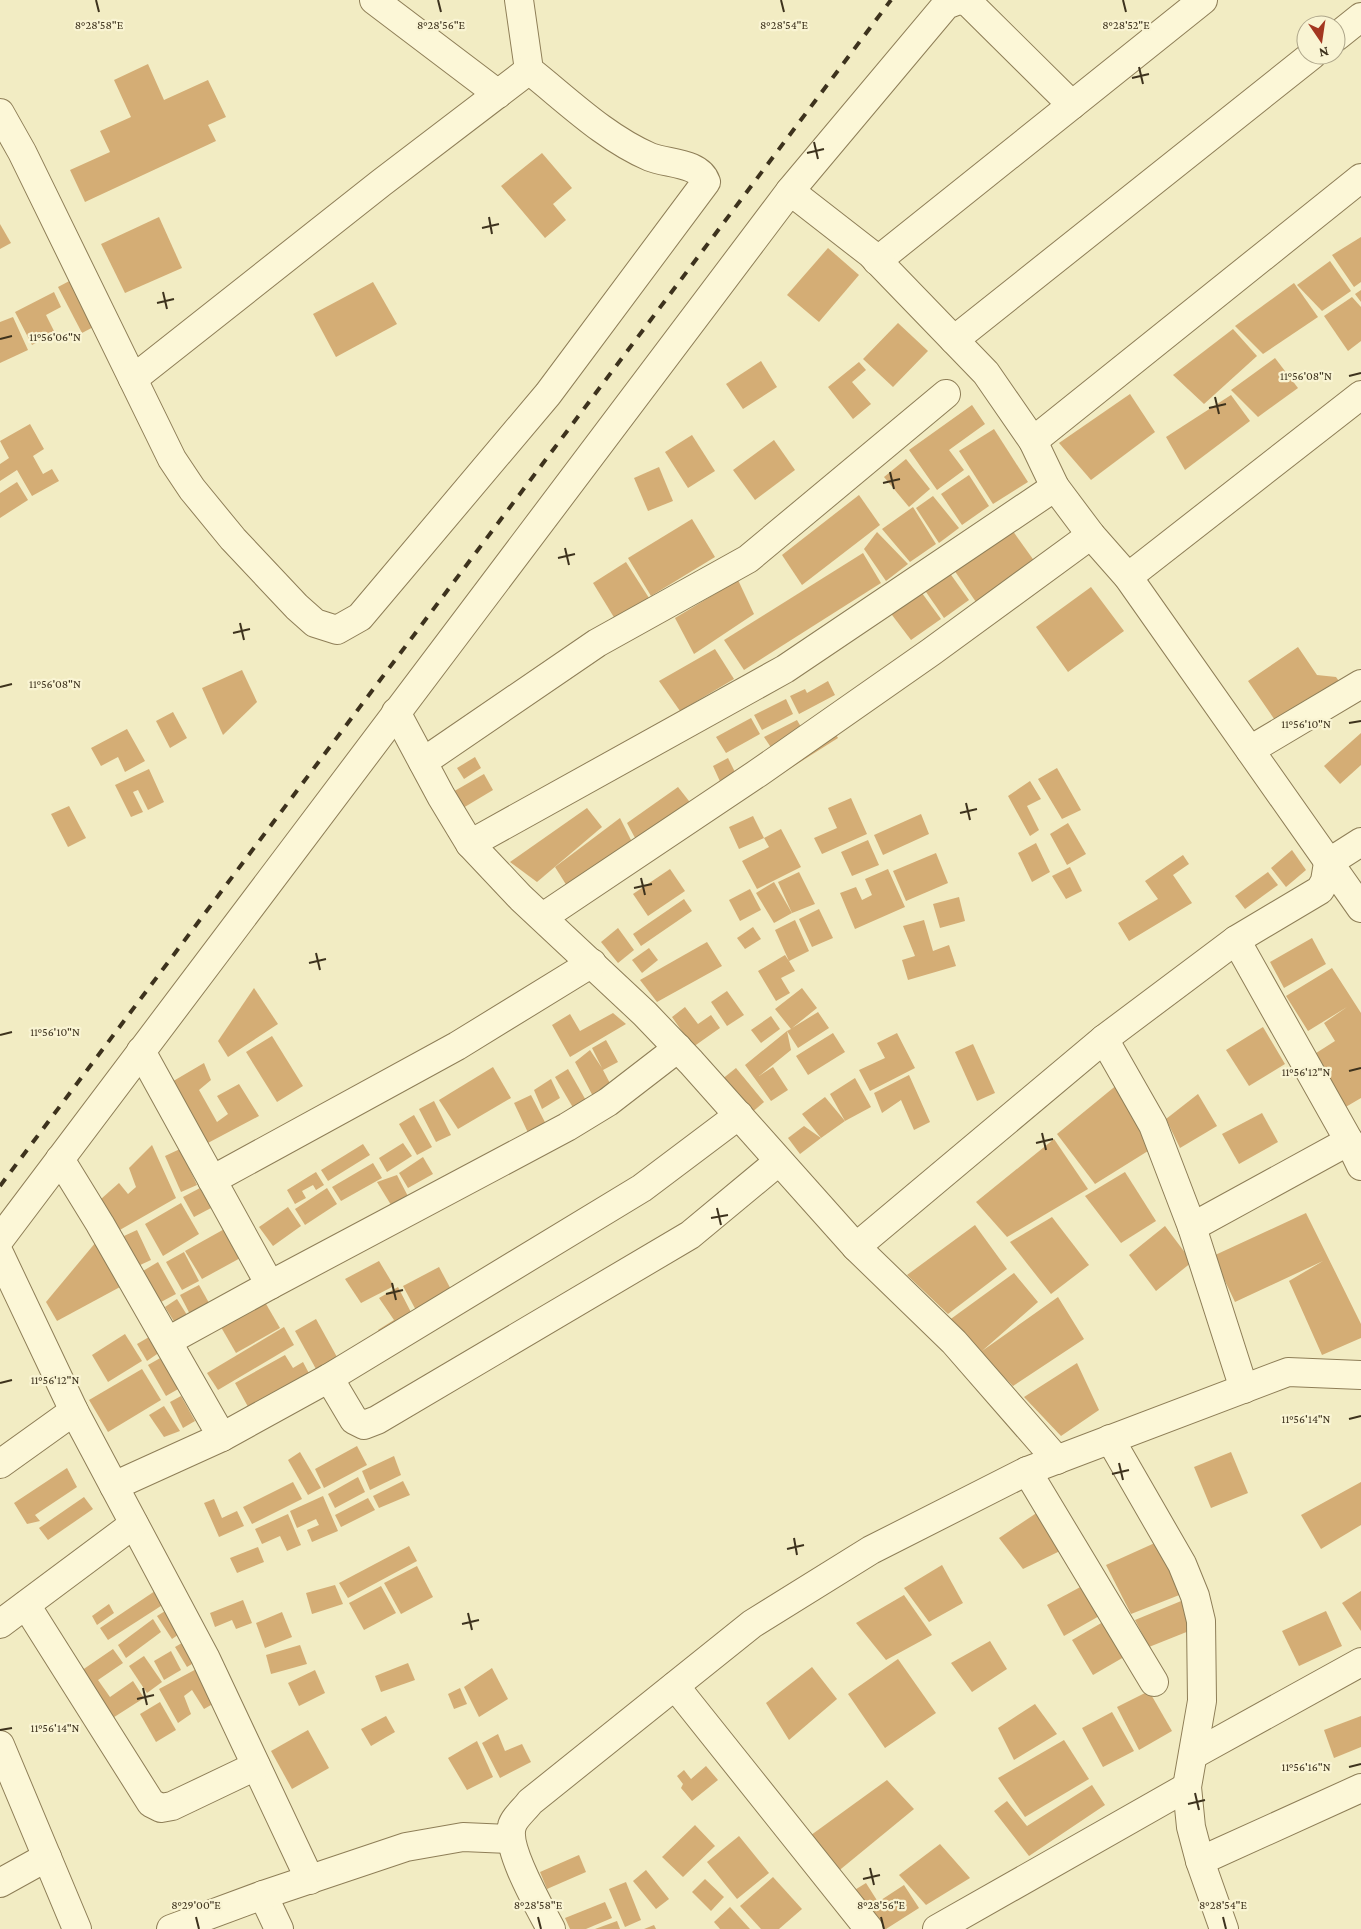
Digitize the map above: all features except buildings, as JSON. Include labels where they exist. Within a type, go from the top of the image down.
[{"type":"street","points":[[374,0],[498,94]]},
{"type":"street","points":[[0,113],[22,152],[172,459],[192,489],[233,539],[297,607],[315,623],[337,630],[360,617],[548,394],[706,182],[703,174],[696,170],[651,157],[618,141],[529,70],[519,0]]},
{"type":"street","points":[[0,1239],[790,191],[946,6],[959,0],[968,2],[1072,105]]},
{"type":"street","points":[[877,260],[1203,0]]},
{"type":"street","points":[[1346,28],[1361,17]]},
{"type":"street","points":[[954,340],[1299,65]]},
{"type":"street","points":[[133,379],[381,183],[529,70]]},
{"type":"street","points":[[1033,441],[1361,178]]},
{"type":"street","points":[[790,191],[877,260],[986,373],[1033,441],[1055,487],[1091,535],[1128,577],[1361,908]]},
{"type":"street","points":[[423,762],[598,643],[748,559],[946,394]]},
{"type":"street","points":[[1128,577],[1361,395]]},
{"type":"street","points":[[470,844],[785,669],[1055,487]]},
{"type":"street","points":[[544,917],[908,669],[1091,535]]},
{"type":"street","points":[[1250,750],[1361,684]]},
{"type":"street","points":[[396,712],[470,844],[521,898],[544,917],[678,1048],[856,1247],[954,1342],[1057,1460]]},
{"type":"street","points":[[856,1247],[1104,1039],[1236,940],[1320,890],[1325,882],[1328,863],[1361,842]]},
{"type":"street","points":[[1236,940],[1349,1141],[1361,1166]]},
{"type":"street","points":[[212,1180],[458,1046],[592,963]]},
{"type":"street","points":[[1104,1039],[1153,1125],[1192,1227],[1244,1388]]},
{"type":"street","points":[[168,1342],[270,1285],[567,1127],[608,1102],[678,1048]]},
{"type":"street","points":[[141,1051],[270,1285]]},
{"type":"street","points":[[114,1486],[222,1437],[329,1378],[642,1188],[739,1115]]},
{"type":"street","points":[[1192,1227],[1349,1141]]},
{"type":"street","points":[[60,1159],[222,1437]]},
{"type":"street","points":[[329,1378],[354,1420],[364,1424],[377,1420],[690,1235],[778,1162]]},
{"type":"street","points":[[0,1255],[74,1411],[204,1657],[310,1880]]},
{"type":"street","points":[[551,1929],[535,1899],[509,1839],[512,1824],[530,1802],[752,1624],[871,1550],[1027,1471],[1288,1372],[1361,1375]]},
{"type":"street","points":[[0,1464],[74,1411]]},
{"type":"street","points":[[1110,1439],[1182,1564],[1195,1596],[1200,1621],[1202,1701],[1187,1787],[1191,1827],[1200,1861],[1224,1929]]},
{"type":"street","points":[[1027,1471],[1154,1682]]},
{"type":"street","points":[[0,1624],[134,1524]]},
{"type":"street","points":[[26,1605],[151,1802],[161,1808],[172,1806],[256,1766]]},
{"type":"street","points":[[1193,1755],[1361,1662]]},
{"type":"street","points":[[675,1686],[869,1929]]},
{"type":"street","points":[[0,1745],[77,1929]]},
{"type":"street","points":[[937,1929],[1187,1787]]},
{"type":"street","points":[[1200,1861],[1361,1788]]},
{"type":"street","points":[[172,1929],[263,1895],[406,1847],[463,1837],[509,1839]]},
{"type":"street","points":[[0,1883],[47,1857]]},
{"type":"street","points":[[263,1895],[279,1929]]},
{"type":"railway","points":[[0,1186],[891,0]]}]
